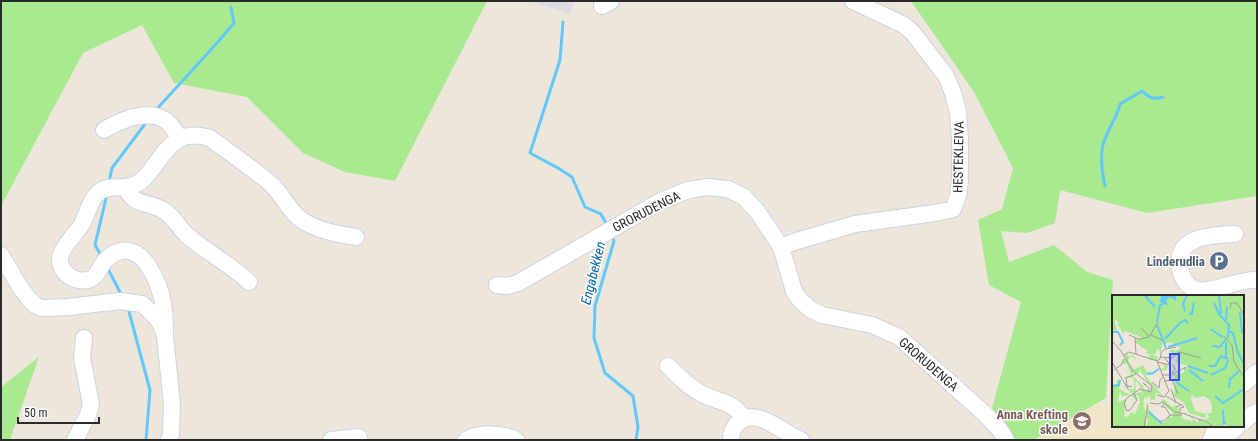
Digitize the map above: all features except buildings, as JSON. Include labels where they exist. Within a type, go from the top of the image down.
[{"type":"street","name":"HESTEKLEIVA","points":[[781,247],[855,224],[953,209],[958,196],[960,146],[958,113],[953,93],[946,76],[913,33],[904,25],[853,1]]},
{"type":"street","points":[[104,130],[115,123],[130,118],[152,116],[163,118],[170,124],[180,138]]},
{"type":"street","points":[[169,440],[171,434],[172,404],[163,303],[159,287],[144,260],[136,253],[127,250],[120,251],[111,255],[92,278],[84,280],[76,280],[68,276],[63,271],[61,266],[61,255],[83,223],[91,203],[96,196],[105,190],[126,188],[136,185],[145,178],[174,142],[180,138],[199,135],[210,138],[272,185],[302,221],[330,232],[356,237]]},
{"type":"street","name":"GRORUDENGA","points":[[497,286],[507,286],[518,283],[659,202],[688,190],[708,187],[728,189],[744,197],[757,211],[781,247],[794,291],[800,300],[810,309],[822,315],[872,325],[899,337],[985,414],[1000,430],[1006,440]]},
{"type":"street","points":[[126,188],[129,196],[140,203],[160,208],[172,216],[188,236],[249,282]]},
{"type":"street","points":[[1235,234],[1222,234],[1206,237],[1187,244],[1181,252],[1179,262],[1184,279],[1186,283],[1195,290],[1209,290],[1239,281],[1257,280]]},
{"type":"street","points":[[1,255],[20,287],[35,305],[42,308],[52,308],[120,301],[142,304],[161,324],[165,336]]},
{"type":"street","points":[[75,440],[88,415],[90,404],[89,390],[82,358],[84,338]]},
{"type":"street","points":[[668,366],[689,386],[702,394],[738,409],[744,418]]},
{"type":"street","points":[[1244,383],[1257,372]]},
{"type":"street","points":[[1244,421],[1257,412]]},
{"type":"street","points":[[731,440],[731,434],[735,425],[744,418],[754,417],[765,420],[792,437],[801,440]]},
{"type":"street","points":[[1212,440],[1217,427]]},
{"type":"street","points":[[1223,440],[1237,427]]},
{"type":"street","points":[[466,440],[488,435],[509,437],[516,440]]},
{"type":"street","points":[[331,440],[359,437]]},
{"type":"shaded area","points":[[530,1],[574,1],[570,14]]},
{"type":"shaded area","name":"Anna Krefting skole","points":[[1090,404],[1112,405],[1112,427],[1207,427],[1204,440],[1033,440]]},
{"type":"green space","points":[[1,1],[487,1],[395,181],[345,172],[303,153],[247,97],[174,83],[142,25],[83,53],[1,206]]},
{"type":"green space","points":[[911,1],[1257,1],[1257,196],[1147,213],[1060,190],[1055,223],[1027,233],[1001,231],[1009,262],[1054,245],[1087,272],[1113,280],[1106,398],[1033,440],[1014,440],[992,408],[1021,302],[989,285],[978,220],[1002,209],[1013,168],[974,92]]},
{"type":"green space","points":[[39,357],[10,440],[1,440],[1,387]]},
{"type":"waterway","points":[[155,111],[234,23],[231,7]]},
{"type":"waterway","name":"Engabekken","points":[[563,22],[560,60],[530,153],[572,177],[585,207],[601,214],[608,227]]},
{"type":"waterway","points":[[1105,186],[1102,168],[1103,144],[1120,104],[1142,91],[1152,98],[1163,97]]},
{"type":"waterway","points":[[109,182],[112,168],[148,120]]},
{"type":"waterway","points":[[102,257],[95,245],[107,194]]},
{"type":"waterway","name":"Engabekken","points":[[612,236],[614,241],[595,306],[594,338],[605,373],[633,396],[638,427],[636,440]]},
{"type":"waterway","points":[[107,267],[122,296]]},
{"type":"waterway","points":[[128,308],[150,390],[146,440]]},
{"type":"place","name":"Linderudlia","points":[[1219,261]]},
{"type":"place","name":"Anna Krefting skole","points":[[1082,421]]}]
